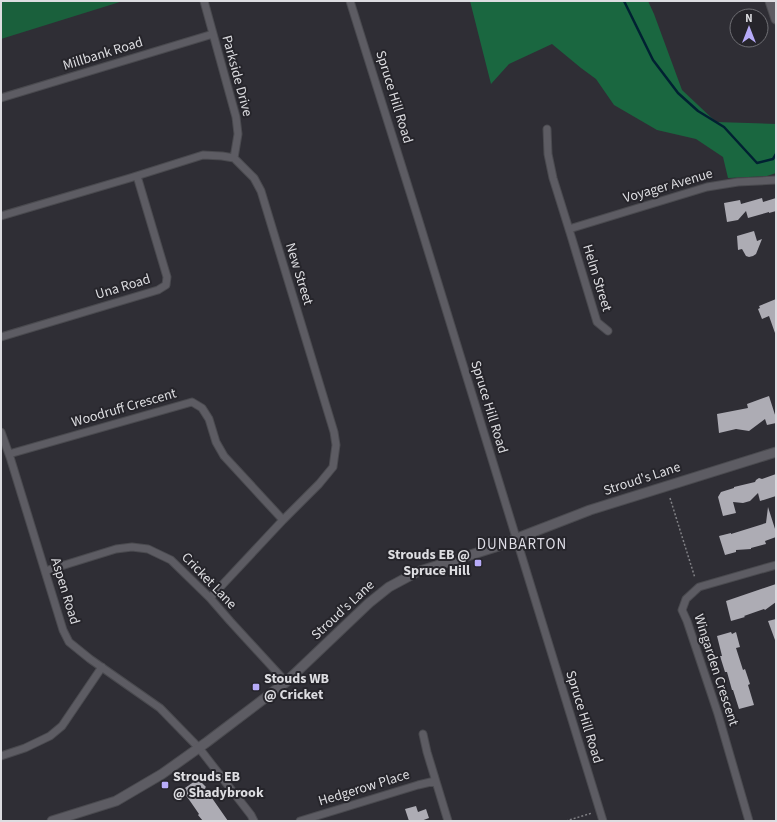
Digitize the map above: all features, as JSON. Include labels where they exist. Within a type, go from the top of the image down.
[{"type":"street","name":"Parkside Drive","points":[[204,1],[236,116],[238,134],[234,158]]},
{"type":"street","name":"Spruce Hill Road","points":[[350,1],[603,821]]},
{"type":"street","points":[[770,1],[776,19]]},
{"type":"street","name":"Millbank Road","points":[[1,98],[213,34]]},
{"type":"street","name":"Helm Street","points":[[547,129],[548,154],[553,178],[597,322],[608,331]]},
{"type":"street","points":[[1,216],[203,155],[234,158]]},
{"type":"street","name":"New Street","points":[[210,598],[319,484],[333,467],[336,445],[334,432],[261,191],[254,178],[234,158]]},
{"type":"street","name":"Una Road","points":[[1,337],[158,290],[166,285],[167,277],[137,176]]},
{"type":"street","name":"Voyager Avenue","points":[[569,229],[707,187],[738,182],[776,180]]},
{"type":"street","name":"Woodruff Crescent","points":[[9,454],[192,402],[202,408],[209,419],[216,442],[224,456],[283,520]]},
{"type":"street","name":"Aspen Road","points":[[1,432],[63,630],[69,642],[90,659],[160,708],[199,748],[251,815],[254,821]]},
{"type":"street","name":"Stroud's Lane","points":[[52,821],[116,801],[162,774],[286,682],[369,603],[389,587],[417,572],[508,543],[590,510],[776,452]]},
{"type":"street","name":"Cricket Lane","points":[[45,571],[116,549],[132,547],[148,550],[171,560],[210,598],[286,682]]},
{"type":"street","name":"Wingarden Crescent","points":[[749,821],[716,707],[682,610],[686,599],[699,587],[776,565]]},
{"type":"street","points":[[1,756],[25,748],[50,736],[62,726],[102,667]]},
{"type":"street","points":[[423,734],[435,781],[448,821]]},
{"type":"street","name":"Hedgerow Place","points":[[300,821],[435,781]]},
{"type":"path","points":[[670,498],[695,578]]},
{"type":"path","points":[[566,821],[600,811]]},
{"type":"green space","points":[[1,1],[123,1],[1,39]]},
{"type":"green space","points":[[470,1],[648,1],[682,90],[716,122],[776,124],[776,173],[767,176],[728,178],[723,157],[696,139],[657,130],[614,105],[596,79],[552,44],[509,64],[491,84]]},
{"type":"building","points":[[762,198],[763,202],[776,198],[776,211],[748,218],[746,211],[738,220],[727,222],[724,203],[740,200],[741,204]]},
{"type":"building","points":[[754,231],[757,241],[762,239],[756,254],[749,257],[746,256],[742,249],[738,250],[737,236]]},
{"type":"building","points":[[776,299],[775,333],[769,316],[762,319],[758,309],[760,308],[759,306]]},
{"type":"building","points":[[769,396],[776,418],[776,423],[767,425],[765,419],[749,431],[736,429],[719,433],[717,414],[748,408],[747,404]]},
{"type":"building","points":[[776,474],[776,496],[760,501],[758,493],[750,501],[743,503],[733,502],[736,513],[723,516],[718,497],[721,492],[755,482],[759,478],[762,479]]},
{"type":"building","points":[[768,507],[776,532],[776,537],[765,541],[766,544],[751,549],[736,550],[736,552],[725,555],[719,536],[731,534],[766,523]]},
{"type":"building","points":[[776,584],[776,602],[765,610],[764,609],[731,621],[726,601]]},
{"type":"building","points":[[776,619],[776,640],[775,640],[768,621]]},
{"type":"building","points":[[731,632],[732,634],[736,632],[740,647],[736,648],[743,670],[745,669],[750,684],[748,685],[754,705],[739,709],[720,656],[722,656],[717,636]]},
{"type":"building","points":[[198,779],[206,787],[205,788],[228,821],[203,821],[198,815],[199,814],[182,790]]},
{"type":"building","points":[[416,806],[418,812],[426,809],[429,818],[421,821],[409,821],[405,809]]},
{"type":"waterway","points":[[624,1],[653,60],[678,93],[698,111],[724,127],[757,163],[773,159],[776,154]]},
{"type":"place","name":"Strouds EB @ Spruce Hill","points":[[478,563]]},
{"type":"place","name":"Stouds WB @ Cricket","points":[[256,687]]},
{"type":"place","name":"Strouds EB @ Shadybrook","points":[[165,785]]},
{"type":"district","name":"DUNBARTON","points":[[522,544]]}]
